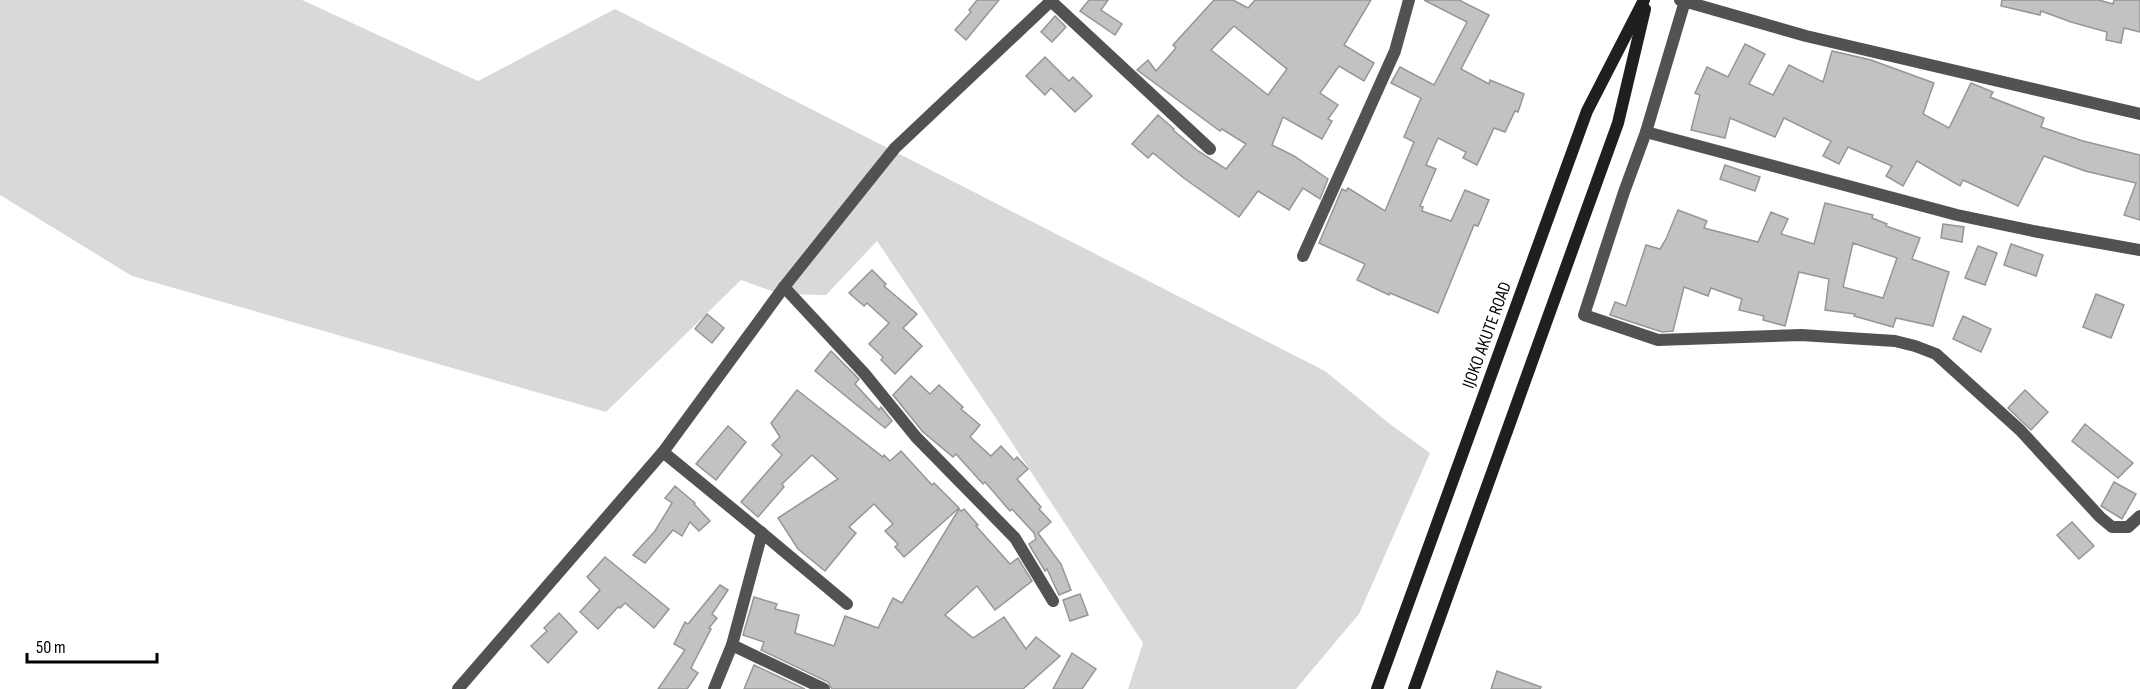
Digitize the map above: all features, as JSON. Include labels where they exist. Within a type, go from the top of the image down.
[{"type":"main road","name":"IJOKO AKUTE ROAD","points":[[1377,689],[1587,111],[1646,0]]},
{"type":"main road","name":"IJOKO AKUTE ROAD","points":[[1414,689],[1618,123],[1646,0]]},
{"type":"street","points":[[1303,256],[1395,51],[1409,0]]},
{"type":"street","points":[[458,689],[663,452],[784,287],[895,148],[1052,1],[1210,149]]},
{"type":"street","points":[[2140,114],[1806,36],[1683,1],[1647,132],[1624,192],[1584,315],[1658,340],[1801,335],[1895,341],[1915,345],[1936,354],[2020,430],[2100,517],[2112,527],[2128,527],[2140,516]]},
{"type":"street","points":[[1647,132],[1957,215],[2140,250]]},
{"type":"street","points":[[784,287],[864,373],[916,437],[1015,538],[1053,601]]},
{"type":"street","points":[[663,452],[847,604]]},
{"type":"street","points":[[714,689],[732,645],[762,533]]},
{"type":"street","points":[[732,645],[824,689]]},
{"type":"shaded area","points":[[0,0],[302,0],[478,81],[615,9],[1325,371],[1430,453],[1359,614],[1296,689],[1128,689],[1143,643],[877,241],[826,295],[780,294],[741,280],[606,412],[132,276],[0,195]]},
{"type":"building","points":[[977,0],[999,0],[966,40],[955,30],[971,12],[969,10]]},
{"type":"building","points":[[1089,0],[1108,0],[1101,10],[1122,24],[1115,35],[1080,11]]},
{"type":"building","points":[[1214,0],[1233,0],[1248,8],[1255,0],[1371,0],[1344,45],[1374,63],[1364,81],[1339,66],[1320,93],[1338,105],[1328,119],[1332,121],[1322,139],[1283,117],[1272,145],[1294,156],[1328,179],[1320,199],[1303,188],[1289,210],[1258,191],[1239,217],[1153,153],[1148,158],[1132,144],[1158,115],[1198,151],[1226,169],[1246,144],[1222,129],[1220,131],[1137,70],[1148,60],[1156,71],[1176,48],[1173,45]],"holes":[[[1234,26],[1287,69],[1268,95],[1211,50]]]},
{"type":"building","points":[[1424,0],[1459,0],[1489,15],[1461,69],[1489,84],[1490,80],[1524,94],[1518,112],[1515,111],[1505,132],[1494,128],[1477,165],[1463,158],[1466,152],[1438,138],[1426,165],[1436,169],[1420,206],[1423,207],[1422,211],[1451,221],[1465,190],[1489,200],[1478,226],[1474,225],[1438,313],[1390,293],[1389,295],[1357,280],[1365,264],[1319,243],[1342,189],[1346,191],[1348,188],[1385,211],[1414,142],[1404,137],[1421,98],[1391,83],[1400,67],[1434,85],[1467,22]]},
{"type":"building","points":[[2002,0],[2099,0],[2113,4],[2114,0],[2140,0],[2140,32],[2124,28],[2121,43],[2106,40],[2107,32],[2041,11],[2040,15],[2001,6]]},
{"type":"building","points":[[1055,16],[1066,27],[1052,42],[1041,32]]},
{"type":"building","points":[[1745,44],[1765,54],[1749,84],[1773,95],[1789,65],[1823,82],[1832,51],[1871,60],[1934,83],[1923,114],[1949,128],[1971,83],[1993,92],[1990,97],[2044,118],[2041,127],[2083,141],[2140,155],[2140,220],[2124,215],[2136,183],[2085,171],[2044,156],[2018,206],[1963,180],[1960,186],[1917,161],[1903,186],[1886,176],[1892,166],[1848,147],[1839,164],[1823,156],[1831,141],[1784,118],[1775,137],[1730,118],[1725,138],[1691,130],[1700,95],[1695,93],[1707,67],[1728,77]]},
{"type":"building","points":[[1045,57],[1069,81],[1073,77],[1092,96],[1075,112],[1051,88],[1045,95],[1026,76]]},
{"type":"building","points":[[1725,165],[1760,177],[1755,191],[1720,179]]},
{"type":"building","points":[[1825,203],[1873,215],[1872,218],[1887,224],[1886,226],[1920,238],[1912,259],[1949,272],[1933,326],[1896,318],[1893,327],[1854,316],[1855,314],[1825,310],[1829,279],[1799,272],[1785,326],[1763,320],[1764,316],[1739,310],[1742,299],[1711,288],[1708,296],[1684,287],[1673,331],[1662,332],[1610,315],[1615,302],[1626,306],[1646,245],[1660,249],[1678,210],[1707,221],[1704,228],[1758,242],[1771,212],[1788,219],[1781,234],[1814,244]],"holes":[[[1853,243],[1897,258],[1883,298],[1843,287]]]},
{"type":"building","points":[[1943,224],[1964,227],[1962,242],[1941,238]]},
{"type":"building","points":[[2011,244],[2043,255],[2036,276],[2004,265]]},
{"type":"building","points":[[1978,246],[1997,253],[1985,285],[1965,278]]},
{"type":"building","points":[[872,270],[886,284],[884,286],[917,314],[903,328],[922,346],[895,374],[881,360],[883,357],[869,344],[889,323],[867,303],[864,306],[849,293]]},
{"type":"building","points":[[2096,294],[2124,305],[2111,338],[2083,327]]},
{"type":"building","points":[[707,314],[724,328],[712,343],[695,329]]},
{"type":"building","points":[[1963,316],[1991,329],[1981,352],[1953,339]]},
{"type":"building","points":[[831,351],[859,379],[855,384],[879,410],[881,407],[892,421],[885,428],[815,371]]},
{"type":"building","points":[[911,376],[930,394],[939,385],[963,407],[961,409],[980,425],[970,437],[991,456],[1001,446],[1014,460],[1017,457],[1028,469],[1017,479],[1051,522],[1038,533],[1061,564],[1071,590],[1059,595],[1047,569],[1045,571],[1029,544],[1036,539],[1034,533],[1012,509],[1010,511],[985,482],[983,484],[956,454],[953,457],[923,432],[893,395]]},
{"type":"building","points":[[797,390],[883,457],[884,455],[890,461],[901,451],[932,485],[934,483],[959,508],[904,557],[895,547],[898,544],[885,531],[893,524],[874,504],[849,527],[856,533],[825,571],[798,549],[778,518],[838,479],[812,455],[782,484],[784,487],[758,517],[741,502],[782,455],[772,445],[780,437],[771,423]]},
{"type":"building","points":[[2025,390],[2048,412],[2031,430],[2008,408]]},
{"type":"building","points":[[2085,424],[2133,463],[2118,478],[2072,441]]},
{"type":"building","points":[[728,426],[746,442],[716,480],[696,464]]},
{"type":"building","points":[[2114,482],[2136,494],[2122,519],[2101,506]]},
{"type":"building","points":[[675,486],[695,503],[710,521],[699,531],[690,522],[682,536],[673,530],[645,563],[633,555],[655,531],[672,503],[665,498]]},
{"type":"building","points":[[959,509],[961,511],[964,509],[1010,564],[1018,558],[1032,581],[995,610],[977,586],[945,615],[973,638],[1004,617],[1026,649],[1036,637],[1060,656],[1023,689],[832,689],[828,682],[761,650],[764,642],[743,635],[754,597],[777,604],[775,609],[799,615],[795,633],[834,646],[845,616],[878,628],[893,598],[902,603]]},
{"type":"building","points":[[2072,522],[2094,546],[2079,559],[2057,535]]},
{"type":"building","points":[[605,557],[669,609],[654,628],[625,603],[620,608],[618,607],[598,629],[580,612],[600,590],[587,577]]},
{"type":"building","points":[[720,585],[728,590],[712,614],[717,618],[709,628],[711,629],[691,668],[698,673],[687,689],[658,689],[685,650],[674,644],[685,622],[688,624]]},
{"type":"building","points":[[1080,594],[1088,615],[1070,621],[1063,600]]},
{"type":"building","points":[[559,613],[577,632],[548,663],[531,646],[547,631],[544,628]]},
{"type":"building","points":[[1072,653],[1096,669],[1082,689],[1053,689]]},
{"type":"building","points":[[754,665],[805,689],[744,689]]},
{"type":"building","points":[[1497,671],[1541,687],[1540,689],[1491,689]]}]
